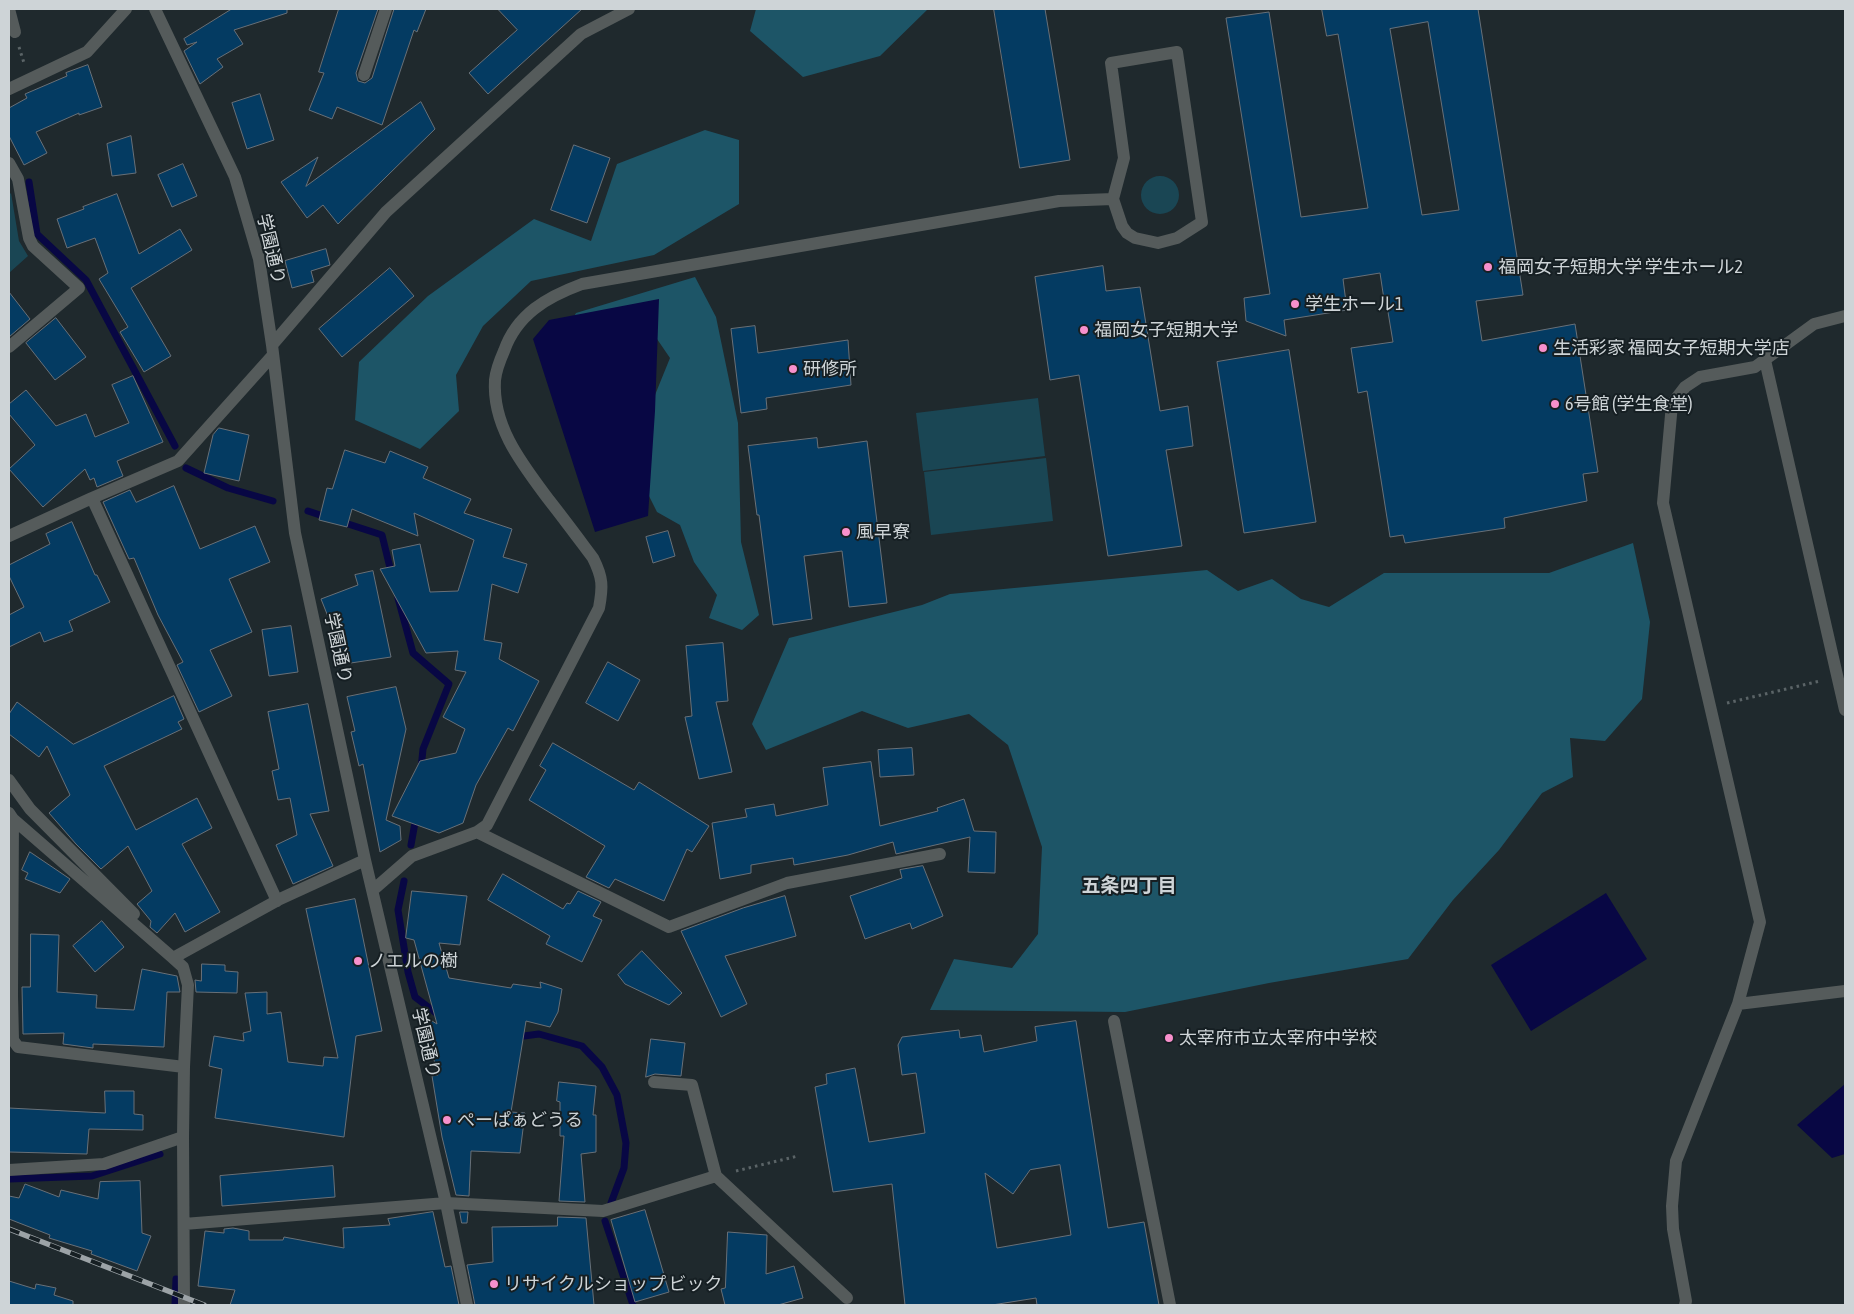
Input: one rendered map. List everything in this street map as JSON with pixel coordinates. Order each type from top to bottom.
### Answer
[{"type":"street","points":[[9,9],[15,32]]},
{"type":"street","points":[[9,89],[87,52],[126,9]]},
{"type":"street","name":"学園通り","points":[[155,9],[235,177],[258,259],[273,350],[295,533],[365,860],[446,1203],[467,1305]]},
{"type":"street","points":[[364,75],[386,9]]},
{"type":"street","points":[[9,536],[92,498],[178,462],[386,212],[581,34],[629,9]]},
{"type":"street","points":[[1177,52],[1202,222],[1167,242],[1143,241],[1127,233],[1122,226],[1113,200],[1124,158],[1111,63],[1177,52]]},
{"type":"street","points":[[9,163],[18,179],[29,238],[33,246],[79,288],[9,347]]},
{"type":"street","points":[[373,890],[412,856],[477,832],[487,825],[600,608],[603,588],[599,570],[593,558],[522,464],[508,440],[501,422],[496,401],[495,379],[508,340],[520,321],[538,306],[560,292],[582,284],[1059,201],[1113,200]]},
{"type":"street","points":[[1685,1305],[1686,1301],[1673,1229],[1672,1206],[1676,1161],[1738,1004],[1760,922],[1664,503],[1672,404],[1685,387],[1700,377],[1755,367],[1814,324],[1845,316]]},
{"type":"street","points":[[1765,360],[1845,710]]},
{"type":"street","points":[[92,498],[276,901]]},
{"type":"street","points":[[9,780],[30,809],[126,904],[183,967],[188,985],[183,1137],[184,1305]]},
{"type":"street","points":[[11,816],[164,948]]},
{"type":"street","points":[[11,816],[10,996],[13,1040],[18,1046],[184,1067]]},
{"type":"street","points":[[477,832],[668,927],[787,883],[940,854]]},
{"type":"street","points":[[174,958],[276,901],[365,860]]},
{"type":"street","points":[[1738,1004],[1845,991]]},
{"type":"street","points":[[1114,1021],[1170,1305]]},
{"type":"street","points":[[654,1082],[692,1085],[716,1176],[847,1298]]},
{"type":"street","points":[[9,1170],[104,1164],[183,1137]]},
{"type":"street","points":[[184,1224],[446,1203],[603,1211],[716,1176]]},
{"type":"path","points":[[15,32],[28,80]]},
{"type":"path","points":[[1710,707],[1826,679]]},
{"type":"path","points":[[716,1176],[798,1156]]},
{"type":"shaded area","points":[[756,9],[928,9],[880,56],[803,77],[750,31]]},
{"type":"shaded area","points":[[705,130],[739,140],[739,204],[654,255],[531,281],[483,326],[456,375],[459,411],[420,449],[355,420],[359,362],[428,296],[534,219],[591,241],[617,164]]},
{"type":"shaded area","points":[[1160,176],[1174,181],[1179,195],[1174,209],[1160,214],[1146,209],[1141,195],[1146,181]]},
{"type":"shaded area","points":[[11,193],[19,241],[28,256],[9,273],[9,195]]},
{"type":"shaded area","points":[[695,277],[716,317],[738,423],[741,542],[759,615],[742,630],[709,618],[717,595],[694,562],[680,525],[657,512],[642,482],[642,427],[670,358],[644,320],[553,356],[576,313]]},
{"type":"shaded area","points":[[659,299],[655,411],[648,516],[595,532],[533,339],[549,320]]},
{"type":"shaded area","points":[[1038,398],[1045,456],[923,471],[916,413]]},
{"type":"shaded area","points":[[1046,458],[1053,521],[931,535],[924,472]]},
{"type":"shaded area","points":[[1633,543],[1650,622],[1642,699],[1605,741],[1570,738],[1573,777],[1542,793],[1499,850],[1453,900],[1408,959],[1269,983],[1125,1012],[930,1010],[954,959],[1012,968],[1038,934],[1042,847],[1008,745],[969,714],[908,728],[862,711],[766,750],[752,724],[789,638],[922,605],[950,594],[1207,570],[1238,591],[1272,579],[1301,599],[1329,607],[1384,573],[1549,573]]},
{"type":"shaded area","points":[[1606,893],[1647,959],[1531,1031],[1491,965]]},
{"type":"shaded area","points":[[1845,1084],[1845,1154],[1832,1158],[1797,1125]]},
{"type":"building","points":[[232,9],[287,9],[287,13],[234,30],[243,44],[217,59],[223,67],[200,84],[184,51],[197,42],[187,45],[184,39]]},
{"type":"building","points":[[339,9],[378,9],[356,73],[358,81],[365,83],[372,78],[394,9],[426,9],[417,32],[414,30],[382,125],[337,107],[332,119],[309,110],[324,73],[319,72]]},
{"type":"building","points":[[498,9],[582,9],[488,94],[469,73],[517,30]]},
{"type":"building","points":[[994,9],[1045,9],[1070,160],[1020,168]]},
{"type":"building","points":[[1322,9],[1478,9],[1523,295],[1476,301],[1482,341],[1575,324],[1598,472],[1583,474],[1587,501],[1504,518],[1505,528],[1405,543],[1403,535],[1390,537],[1367,391],[1358,393],[1351,348],[1393,342],[1380,273],[1343,279],[1347,310],[1284,320],[1286,336],[1246,321],[1244,298],[1270,294],[1226,18],[1269,12],[1301,217],[1368,208],[1338,34],[1327,36]],"holes":[[[1428,22],[1459,210],[1422,215],[1390,29]]]},
{"type":"building","points":[[88,65],[102,107],[79,115],[79,113],[36,132],[47,153],[24,165],[9,136],[9,108],[27,98],[25,94],[67,76],[66,73]]},
{"type":"building","points":[[260,94],[274,140],[247,149],[232,103]]},
{"type":"building","points":[[421,102],[435,129],[338,224],[323,205],[307,218],[281,182],[318,157],[306,186]]},
{"type":"building","points":[[131,136],[136,173],[112,176],[107,144]]},
{"type":"building","points":[[574,145],[610,158],[587,223],[551,210]]},
{"type":"building","points":[[183,164],[197,196],[172,207],[158,175]]},
{"type":"building","points":[[117,194],[139,254],[180,229],[192,250],[131,288],[171,356],[144,372],[120,332],[128,327],[99,279],[108,273],[95,238],[67,248],[57,219]]},
{"type":"building","points":[[326,249],[330,265],[311,271],[314,282],[292,288],[285,261]]},
{"type":"building","points":[[1103,266],[1106,291],[1140,287],[1160,411],[1188,406],[1193,446],[1166,450],[1182,546],[1108,556],[1079,375],[1050,380],[1035,277]]},
{"type":"building","points":[[390,268],[414,296],[342,357],[319,329]]},
{"type":"building","points":[[9,292],[30,319],[9,337]]},
{"type":"building","points":[[56,318],[86,357],[55,380],[26,343]]},
{"type":"building","name":"研修所","points":[[755,326],[758,353],[848,340],[851,385],[766,398],[767,409],[741,413],[731,329]]},
{"type":"building","points":[[1289,350],[1316,522],[1244,533],[1217,362]]},
{"type":"building","points":[[133,376],[163,442],[117,461],[123,476],[97,487],[94,478],[90,480],[85,469],[43,507],[9,469],[35,445],[9,414],[9,404],[26,390],[56,426],[86,414],[95,437],[129,423],[112,385]]},
{"type":"building","points":[[219,428],[249,435],[239,481],[204,473],[213,435]]},
{"type":"building","points":[[817,438],[818,448],[867,441],[887,603],[849,607],[842,551],[804,556],[812,619],[773,625],[748,446]]},
{"type":"building","points":[[345,450],[385,463],[390,451],[428,467],[423,478],[471,499],[464,513],[512,529],[503,557],[527,564],[518,593],[492,584],[484,640],[502,643],[499,659],[539,681],[513,731],[508,728],[476,785],[463,823],[439,833],[392,816],[420,761],[456,753],[465,729],[443,717],[466,672],[455,670],[458,651],[426,653],[380,569],[395,566],[392,550],[420,544],[430,592],[458,591],[474,540],[414,513],[418,536],[352,509],[347,527],[319,520],[327,488],[332,489]]},
{"type":"building","points":[[174,486],[200,549],[255,526],[270,562],[229,579],[252,632],[210,650],[232,696],[199,712],[177,665],[183,662],[158,615],[134,558],[129,559],[103,502],[130,490],[136,502]]},
{"type":"building","points":[[72,522],[95,575],[97,575],[110,602],[69,621],[73,631],[44,642],[40,632],[9,647],[9,615],[24,607],[9,576],[9,565],[50,544],[46,534]]},
{"type":"building","points":[[668,531],[675,556],[653,563],[646,537]]},
{"type":"building","points":[[373,571],[391,657],[344,664],[337,627],[333,629],[321,599],[358,585],[355,575]]},
{"type":"building","points":[[291,626],[298,672],[269,676],[262,630]]},
{"type":"building","points":[[723,643],[728,701],[716,702],[732,772],[699,779],[685,717],[692,716],[686,646]]},
{"type":"building","points":[[608,662],[640,680],[618,721],[586,703]]},
{"type":"building","points":[[396,687],[406,729],[386,820],[400,826],[401,840],[380,852],[363,764],[359,766],[351,732],[355,731],[347,697]]},
{"type":"building","points":[[174,696],[184,719],[178,722],[182,729],[104,766],[136,830],[197,798],[212,828],[182,844],[220,912],[185,932],[175,913],[157,933],[150,927],[151,921],[137,904],[152,891],[128,846],[101,869],[76,844],[49,813],[70,795],[47,746],[39,757],[9,734],[9,714],[17,702],[73,744]]},
{"type":"building","points":[[308,704],[329,811],[310,814],[333,866],[293,884],[276,845],[297,835],[290,798],[278,800],[272,771],[279,769],[268,712]]},
{"type":"building","points":[[553,743],[634,790],[639,782],[709,826],[692,852],[687,849],[664,901],[615,879],[609,888],[586,877],[605,846],[529,800],[546,770],[540,766]]},
{"type":"building","points":[[912,748],[914,775],[880,777],[878,750]]},
{"type":"building","points":[[871,762],[880,826],[938,811],[937,808],[964,799],[974,831],[996,832],[995,873],[968,872],[970,837],[896,854],[893,842],[848,855],[794,865],[793,858],[751,865],[751,873],[720,879],[712,823],[747,817],[745,809],[774,804],[776,816],[828,805],[823,768]]},
{"type":"building","points":[[30,852],[70,879],[60,893],[25,879],[28,873],[22,870]]},
{"type":"building","points":[[923,866],[943,916],[912,929],[910,923],[865,939],[850,896],[902,878],[900,870]]},
{"type":"building","points":[[503,874],[563,909],[567,903],[570,904],[578,891],[601,902],[593,916],[602,920],[582,962],[546,944],[550,936],[488,900]]},
{"type":"building","points":[[412,891],[467,896],[460,945],[439,943],[449,978],[511,988],[513,984],[541,988],[540,982],[562,989],[558,1012],[550,1027],[526,1021],[511,1112],[525,1113],[520,1153],[471,1151],[469,1196],[456,1195],[442,1137],[432,1076],[438,1075],[422,1015],[437,1024],[414,940],[406,938]]},
{"type":"building","points":[[785,896],[796,936],[725,956],[747,1004],[721,1017],[681,931],[743,908]]},
{"type":"building","points":[[355,899],[382,1031],[356,1036],[344,1137],[215,1118],[222,1069],[209,1066],[214,1036],[244,1041],[243,1033],[251,1031],[245,993],[267,992],[267,1014],[281,1012],[288,1062],[323,1066],[324,1057],[338,1058],[306,909]]},
{"type":"building","points":[[102,921],[124,947],[95,972],[73,946]]},
{"type":"building","points":[[31,934],[59,935],[57,992],[97,995],[96,1008],[134,1010],[142,969],[177,976],[180,992],[167,992],[164,1047],[93,1044],[93,1048],[63,1044],[64,1033],[23,1034],[22,987],[30,987]]},
{"type":"building","points":[[642,951],[682,993],[669,1005],[625,984],[618,975]]},
{"type":"building","points":[[202,964],[225,965],[225,971],[238,972],[237,993],[196,992],[195,980],[201,981]]},
{"type":"building","points":[[1076,1021],[1108,1228],[1144,1222],[1159,1305],[1037,1305],[1036,1298],[992,1305],[905,1305],[892,1184],[833,1192],[815,1087],[827,1084],[826,1074],[855,1068],[869,1142],[925,1133],[916,1073],[902,1075],[898,1045],[902,1037],[959,1030],[960,1038],[981,1035],[984,1052],[1037,1041],[1035,1027]],"holes":[[[1060,1165],[1071,1235],[997,1248],[985,1173],[1013,1194],[1030,1170]]]},
{"type":"building","points":[[651,1039],[685,1043],[681,1076],[655,1074],[646,1077]]},
{"type":"building","points":[[559,1082],[596,1086],[593,1115],[596,1115],[596,1152],[581,1154],[585,1202],[559,1201],[564,1136],[560,1136],[560,1102],[557,1101]]},
{"type":"building","points":[[105,1091],[134,1091],[134,1114],[143,1115],[143,1130],[89,1129],[87,1154],[9,1152],[9,1108],[105,1113]]},
{"type":"building","points":[[333,1166],[335,1197],[222,1206],[220,1176]]},
{"type":"building","points":[[140,1181],[142,1233],[151,1236],[137,1271],[91,1254],[92,1251],[49,1238],[50,1235],[9,1219],[9,1196],[19,1198],[25,1184],[59,1197],[61,1190],[98,1199],[100,1182]]},
{"type":"building","points":[[645,1210],[669,1292],[635,1302],[611,1220]]},
{"type":"building","points":[[433,1212],[445,1267],[451,1266],[459,1305],[230,1305],[235,1290],[198,1286],[205,1231],[224,1233],[224,1229],[233,1228],[249,1231],[249,1240],[283,1240],[284,1237],[344,1248],[343,1228],[390,1225],[388,1219]]},
{"type":"building","points":[[460,1212],[468,1212],[467,1223],[462,1223]]},
{"type":"building","points":[[558,1217],[586,1218],[594,1305],[475,1305],[467,1265],[493,1262],[492,1227],[557,1226]]},
{"type":"building","points":[[728,1232],[767,1235],[766,1274],[794,1266],[803,1298],[778,1305],[725,1305],[721,1289],[725,1288]]},
{"type":"building","points":[[9,1281],[35,1289],[36,1284],[56,1288],[54,1295],[73,1301],[73,1305],[9,1305]]},
{"type":"waterway","points":[[29,182],[37,234],[86,280],[175,446]]},
{"type":"waterway","points":[[186,468],[228,488],[273,501]]},
{"type":"waterway","points":[[308,511],[329,518]]},
{"type":"waterway","points":[[339,521],[382,535],[392,576]]},
{"type":"waterway","points":[[398,598],[413,653],[449,684],[423,749],[421,769]]},
{"type":"waterway","points":[[411,845],[416,817]]},
{"type":"waterway","points":[[404,881],[398,910],[408,972],[415,997],[440,1016]]},
{"type":"waterway","points":[[516,1037],[539,1034],[582,1046],[602,1067],[617,1095],[626,1143],[624,1168],[611,1203]]},
{"type":"waterway","points":[[9,1179],[92,1176],[160,1154]]},
{"type":"waterway","points":[[605,1221],[633,1305]]},
{"type":"waterway","points":[[175,1305],[176,1279]]},
{"type":"railway","points":[[9,1229],[204,1305]]},
{"type":"place","name":"福岡女子短期大学 学生ホール2","points":[[1488,267]]},
{"type":"place","name":"学生ホール1","points":[[1295,304]]},
{"type":"place","name":"福岡女子短期大学","points":[[1084,330]]},
{"type":"place","name":"生活彩家 福岡女子短期大学店","points":[[1543,348]]},
{"type":"place","name":"研修所","points":[[793,369]]},
{"type":"place","name":"6号館 (学生食堂)","points":[[1555,404]]},
{"type":"place","name":"風早寮","points":[[846,532]]},
{"type":"place","name":"ノエルの樹","points":[[358,961]]},
{"type":"place","name":"太宰府市立太宰府中学校","points":[[1169,1038]]},
{"type":"place","name":"ぺーぱぁどうる","points":[[447,1120]]},
{"type":"place","name":"リサイクルショップ ビック","points":[[494,1284]]},
{"type":"district","name":"五条四丁目","points":[[1129,886]]}]
